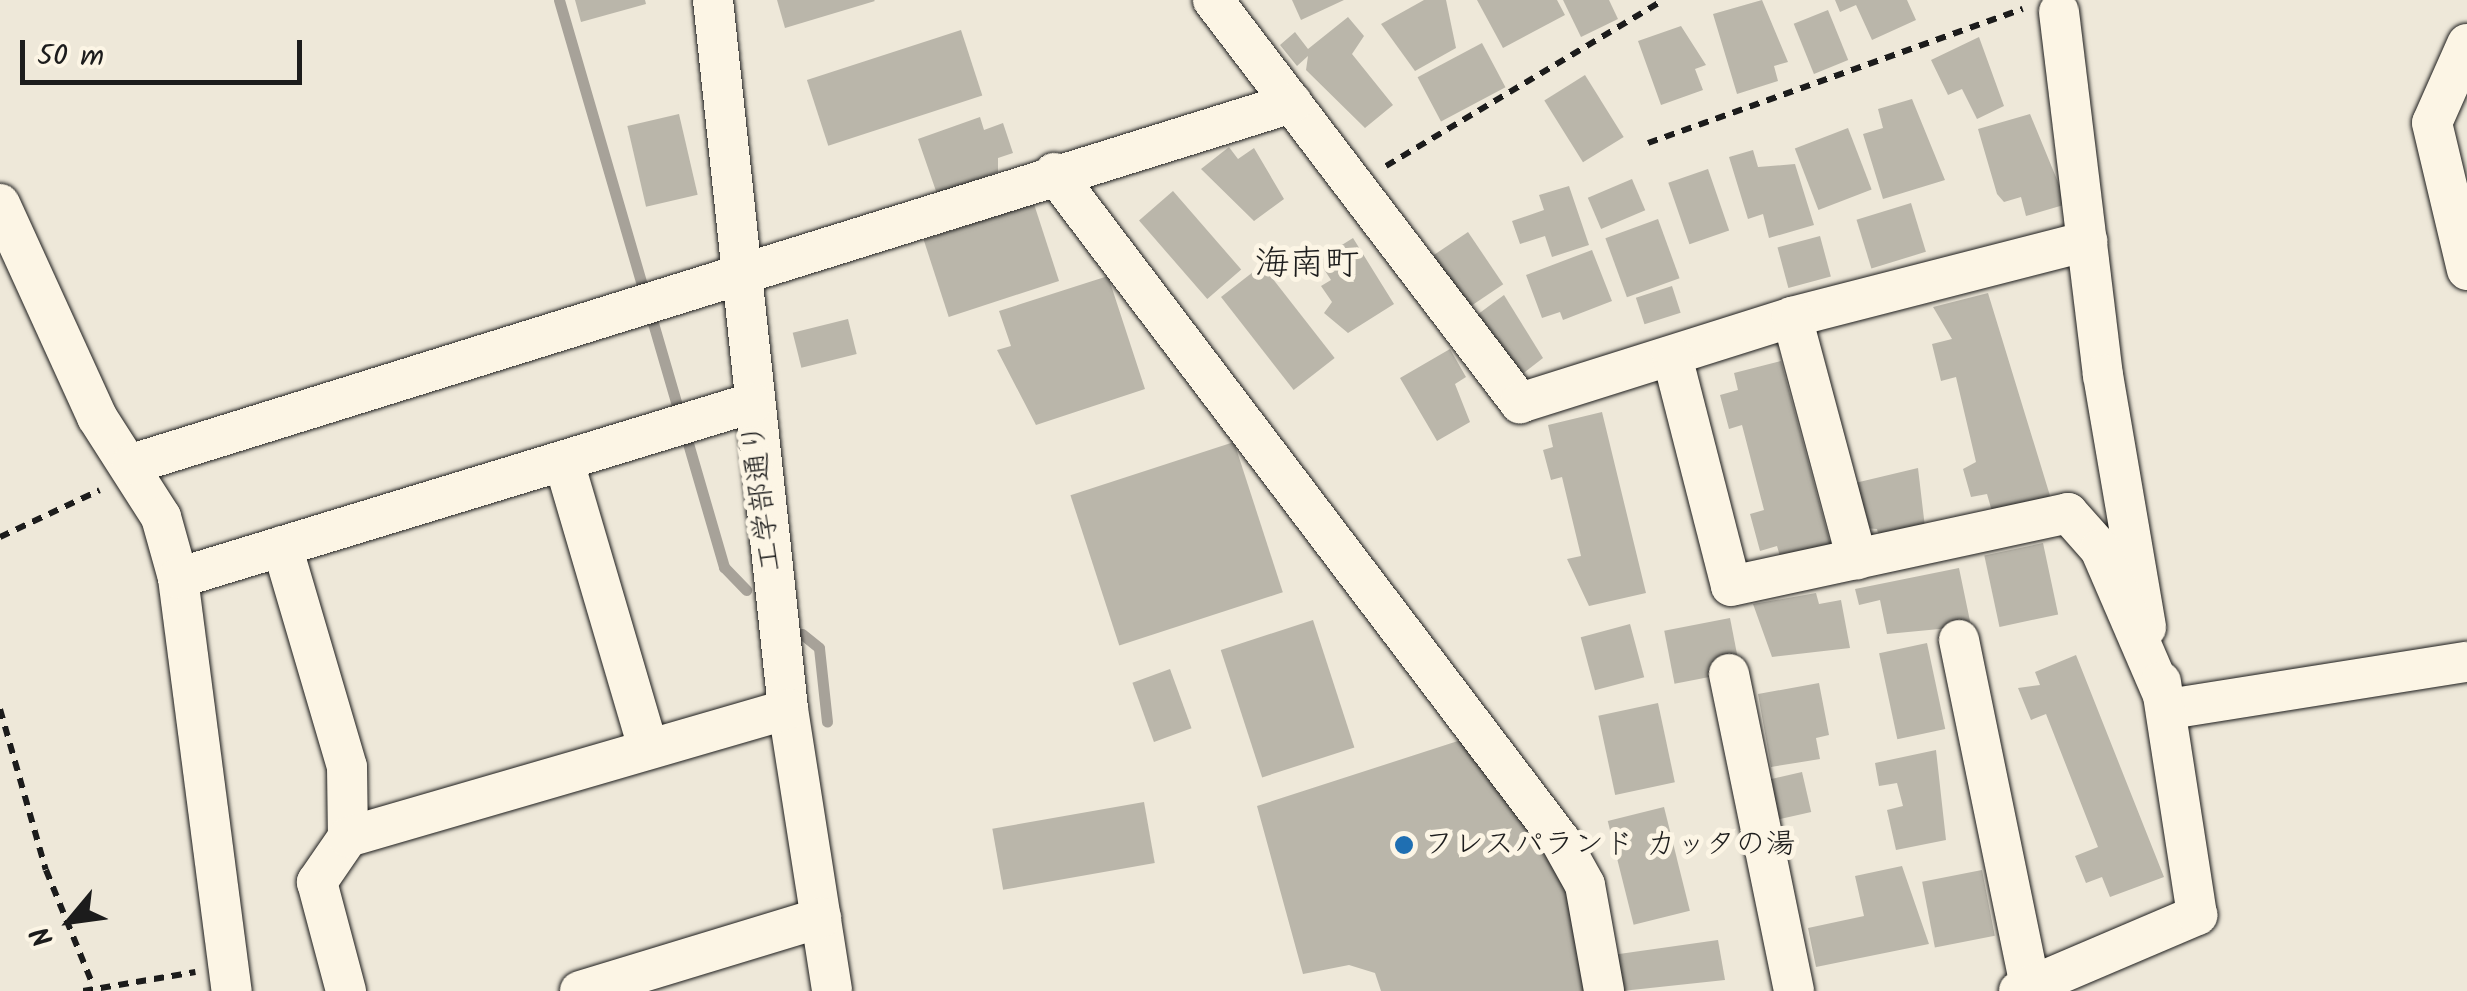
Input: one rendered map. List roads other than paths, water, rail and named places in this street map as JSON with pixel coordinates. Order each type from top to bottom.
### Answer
[{"type":"street","name":"工学部通り","points":[[713,0],[743,279],[752,404],[788,710],[832,991]]},
{"type":"street","points":[[1213,0],[1520,404],[1792,317],[2087,240]]},
{"type":"street","points":[[1959,640],[2027,990],[2196,915],[2168,709],[2141,609],[2087,240],[2045,9]]},
{"type":"street","points":[[2467,44],[2432,123],[2467,270]]},
{"type":"street","points":[[132,464],[743,279],[1054,173],[1292,103]]},
{"type":"street","points":[[1054,173],[1560,840],[1585,885],[1604,991]]},
{"type":"street","points":[[0,204],[97,417],[132,464],[178,578],[229,979]]},
{"type":"street","points":[[1792,317],[1857,559]]},
{"type":"street","points":[[1672,356],[1730,586],[2068,512],[2100,548],[2168,709]]},
{"type":"street","points":[[178,578],[752,404]]},
{"type":"street","points":[[564,462],[648,748]]},
{"type":"street","points":[[282,546],[347,766],[348,837],[317,882],[346,991]]},
{"type":"street","points":[[2168,709],[2467,662]]},
{"type":"street","points":[[1730,674],[1794,991]]},
{"type":"street","points":[[348,837],[788,710]]},
{"type":"street","points":[[580,991],[821,918]]},
{"type":"waterway","points":[[559,0],[724,567],[746,590]]},
{"type":"waterway","points":[[802,634],[819,648],[827,722]]},
{"type":"place","name":"フレスパランド カッタの湯","points":[[1404,845]]},
{"type":"district","name":"海南町","points":[[1307,265]]}]
